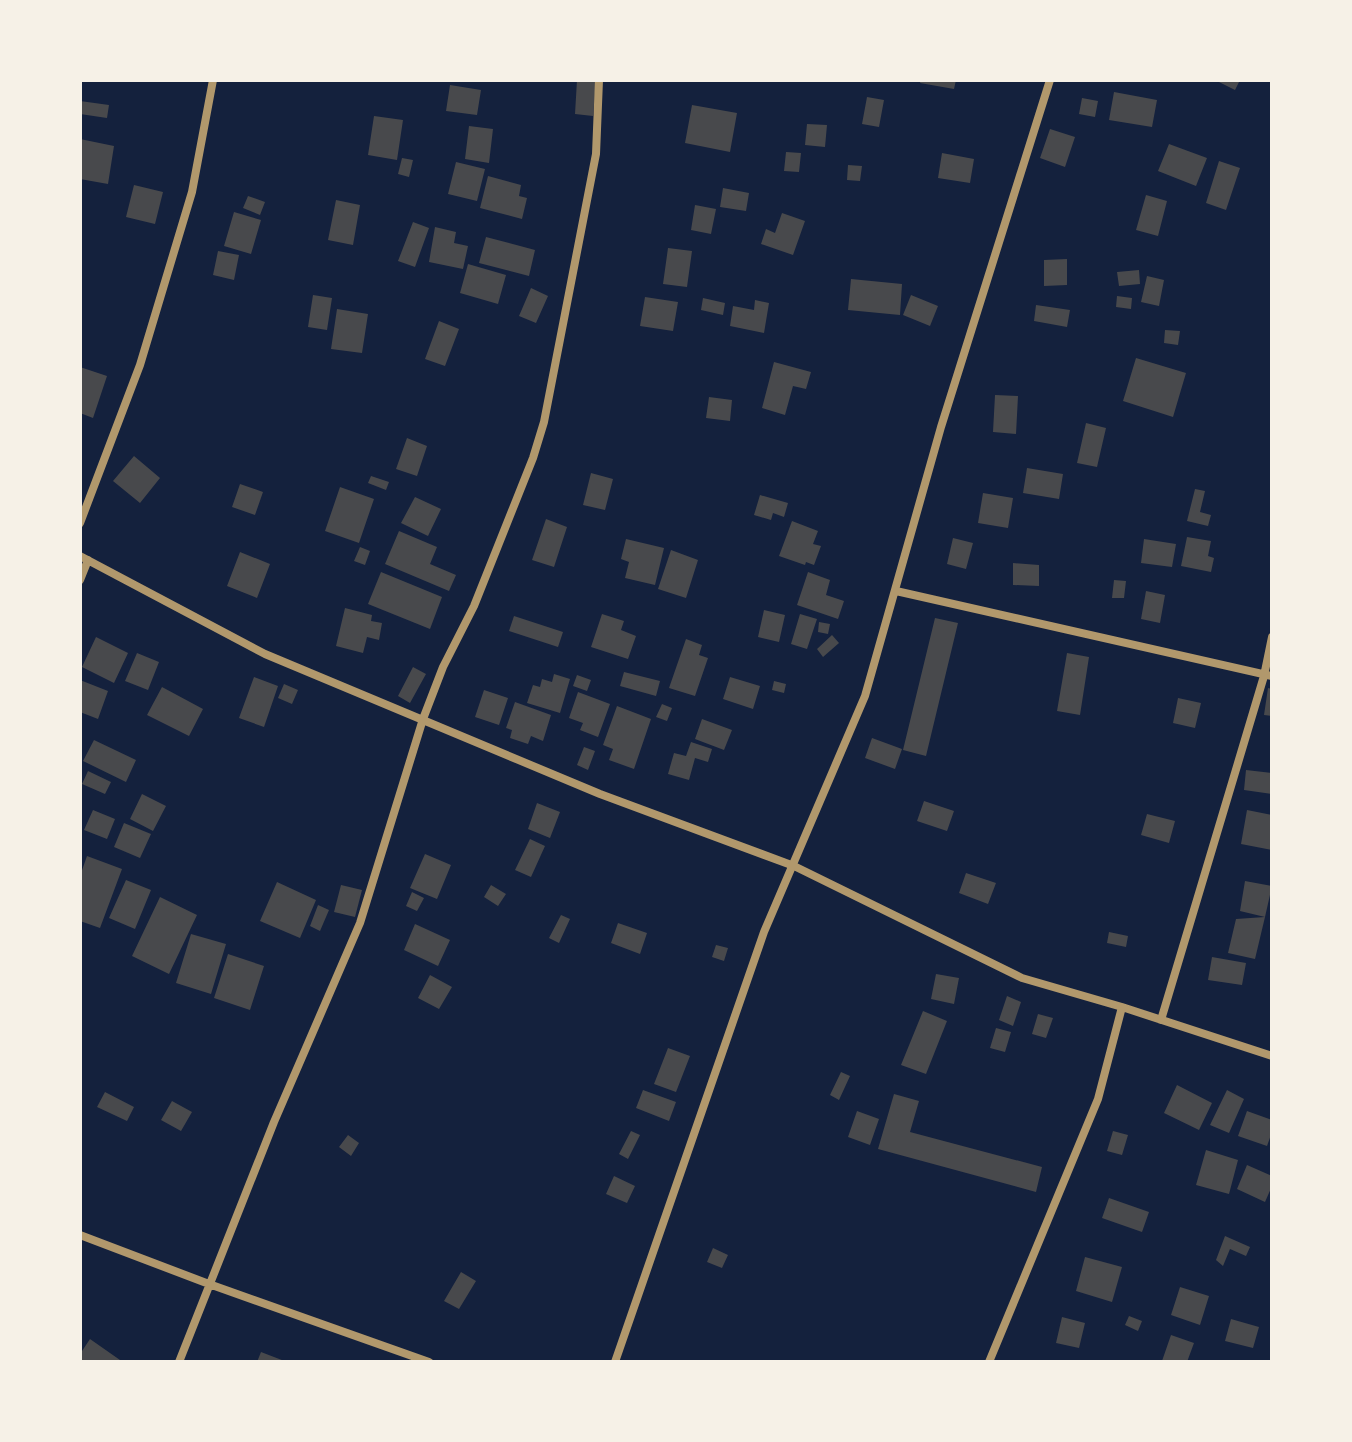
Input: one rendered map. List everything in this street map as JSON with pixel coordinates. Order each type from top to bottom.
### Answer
[{"type":"street","points":[[80,523],[140,365],[192,192],[213,80]]},
{"type":"street","points":[[179,1362],[274,1122],[360,923],[423,719],[443,667],[480,591],[533,458],[544,422],[596,154],[599,80]]},
{"type":"street","points":[[615,1362],[764,932],[865,696],[941,427],[1050,80]]},
{"type":"street","points":[[80,580],[84,558],[265,654],[600,794],[794,866],[1022,978],[1272,1056]]},
{"type":"street","points":[[896,591],[1268,676]]},
{"type":"street","points":[[1161,1020],[1268,676],[1272,637]]},
{"type":"street","points":[[989,1362],[1098,1099],[1122,1007]]},
{"type":"street","points":[[80,1235],[429,1362]]},
{"type":"building","points":[[577,80],[596,80],[593,116],[575,114]]},
{"type":"building","points":[[921,80],[956,80],[954,89],[920,83]]},
{"type":"building","points":[[1215,80],[1240,80],[1235,90]]},
{"type":"building","points":[[450,85],[481,90],[477,115],[446,111]]},
{"type":"building","points":[[1114,92],[1157,100],[1152,127],[1109,120]]},
{"type":"building","points":[[867,97],[884,100],[879,127],[862,124]]},
{"type":"building","points":[[1082,98],[1098,101],[1095,117],[1079,114]]},
{"type":"building","points":[[80,101],[109,105],[107,118],[80,114]]},
{"type":"building","points":[[692,105],[737,113],[730,152],[685,143]]},
{"type":"building","points":[[374,116],[403,120],[397,160],[368,155]]},
{"type":"building","points":[[807,124],[827,125],[825,147],[805,145]]},
{"type":"building","points":[[469,126],[493,129],[489,163],[465,159]]},
{"type":"building","points":[[1050,129],[1075,137],[1065,167],[1040,158]]},
{"type":"building","points":[[80,139],[114,146],[108,184],[80,179]]},
{"type":"building","points":[[1169,144],[1207,158],[1196,186],[1158,171]]},
{"type":"building","points":[[786,152],[801,153],[799,172],[784,171]]},
{"type":"building","points":[[942,153],[974,159],[970,183],[938,178]]},
{"type":"building","points":[[402,158],[413,160],[409,177],[398,174]]},
{"type":"building","points":[[1219,161],[1240,168],[1226,210],[1206,203]]},
{"type":"building","points":[[456,162],[485,169],[477,201],[448,194]]},
{"type":"building","points":[[848,165],[862,166],[860,181],[847,180]]},
{"type":"building","points":[[488,176],[521,185],[519,196],[527,198],[522,219],[480,208]]},
{"type":"building","points":[[134,185],[163,192],[155,224],[126,217]]},
{"type":"building","points":[[723,188],[749,193],[746,211],[720,207]]},
{"type":"building","points":[[1146,195],[1167,201],[1158,236],[1136,230]]},
{"type":"building","points":[[248,196],[265,202],[260,215],[243,208]]},
{"type":"building","points":[[336,200],[360,205],[353,245],[328,240]]},
{"type":"building","points":[[695,205],[716,209],[711,234],[691,230]]},
{"type":"building","points":[[234,212],[261,220],[251,254],[224,246]]},
{"type":"building","points":[[782,213],[805,221],[793,255],[761,244],[766,229],[775,233]]},
{"type":"building","points":[[413,222],[429,228],[415,267],[398,261]]},
{"type":"building","points":[[435,227],[456,232],[454,243],[468,246],[463,269],[429,262]]},
{"type":"building","points":[[486,237],[535,250],[529,276],[479,263]]},
{"type":"building","points":[[668,248],[692,251],[687,287],[663,284]]},
{"type":"building","points":[[218,251],[239,255],[234,280],[213,275]]},
{"type":"building","points":[[1067,259],[1067,285],[1044,286],[1044,260]]},
{"type":"building","points":[[468,264],[506,275],[498,304],[460,293]]},
{"type":"building","points":[[1139,270],[1140,284],[1119,286],[1117,272]]},
{"type":"building","points":[[1147,276],[1164,280],[1159,306],[1141,302]]},
{"type":"building","points":[[851,279],[902,284],[900,315],[848,310]]},
{"type":"building","points":[[531,288],[548,296],[536,323],[519,316]]},
{"type":"building","points":[[313,295],[332,298],[327,330],[308,327]]},
{"type":"building","points":[[911,295],[938,306],[930,326],[903,315]]},
{"type":"building","points":[[1117,296],[1132,298],[1131,309],[1116,307]]},
{"type":"building","points":[[645,297],[678,302],[673,331],[640,326]]},
{"type":"building","points":[[703,298],[725,303],[723,315],[701,310]]},
{"type":"building","points":[[755,300],[769,303],[764,333],[730,326],[733,306],[754,310]]},
{"type":"building","points":[[1036,305],[1070,310],[1067,327],[1034,321]]},
{"type":"building","points":[[337,309],[368,314],[362,353],[331,349]]},
{"type":"building","points":[[439,321],[459,329],[445,366],[425,359]]},
{"type":"building","points":[[1165,330],[1180,331],[1178,345],[1164,343]]},
{"type":"building","points":[[1136,358],[1186,373],[1173,417],[1123,401]]},
{"type":"building","points":[[774,362],[811,372],[806,389],[793,386],[785,415],[762,408]]},
{"type":"building","points":[[80,367],[107,376],[93,418],[80,413]]},
{"type":"building","points":[[995,395],[1018,396],[1016,434],[993,432]]},
{"type":"building","points":[[709,397],[732,400],[730,421],[706,418]]},
{"type":"building","points":[[1086,423],[1106,428],[1097,467],[1077,463]]},
{"type":"building","points":[[407,438],[427,446],[417,476],[396,469]]},
{"type":"building","points":[[134,456],[160,478],[140,503],[113,481]]},
{"type":"building","points":[[1027,468],[1063,474],[1059,499],[1023,493]]},
{"type":"building","points":[[591,473],[613,479],[605,510],[583,505]]},
{"type":"building","points":[[371,476],[389,482],[386,490],[368,483]]},
{"type":"building","points":[[240,484],[263,492],[255,515],[232,507]]},
{"type":"building","points":[[340,487],[374,499],[359,543],[325,531]]},
{"type":"building","points":[[1195,489],[1205,491],[1200,512],[1211,515],[1208,526],[1187,521]]},
{"type":"building","points":[[983,493],[1013,498],[1008,528],[978,523]]},
{"type":"building","points":[[760,495],[788,503],[784,517],[773,513],[771,520],[754,515]]},
{"type":"building","points":[[415,497],[441,509],[428,536],[401,523]]},
{"type":"building","points":[[546,519],[567,527],[554,567],[532,560]]},
{"type":"building","points":[[792,521],[818,531],[813,544],[821,546],[814,565],[779,556]]},
{"type":"building","points":[[399,531],[437,547],[430,564],[456,575],[449,591],[385,564]]},
{"type":"building","points":[[1187,537],[1211,541],[1208,556],[1214,558],[1211,572],[1181,566]]},
{"type":"building","points":[[953,538],[973,543],[966,569],[947,564]]},
{"type":"building","points":[[626,539],[664,548],[655,585],[625,578],[629,562],[621,559]]},
{"type":"building","points":[[1144,539],[1176,544],[1172,567],[1141,563]]},
{"type":"building","points":[[360,547],[370,551],[365,565],[354,561]]},
{"type":"building","points":[[671,550],[698,560],[686,598],[658,589]]},
{"type":"building","points":[[240,552],[270,564],[257,598],[227,586]]},
{"type":"building","points":[[1013,563],[1039,565],[1039,586],[1013,585]]},
{"type":"building","points":[[381,572],[442,597],[430,629],[368,604]]},
{"type":"building","points":[[808,572],[830,580],[826,595],[844,601],[838,619],[797,605]]},
{"type":"building","points":[[1114,580],[1126,581],[1124,598],[1112,598]]},
{"type":"building","points":[[1146,591],[1165,595],[1160,623],[1141,619]]},
{"type":"building","points":[[345,608],[372,615],[371,621],[382,623],[379,640],[367,637],[363,653],[336,646]]},
{"type":"building","points":[[764,610],[785,615],[779,642],[758,637]]},
{"type":"building","points":[[602,614],[624,621],[621,630],[636,636],[628,659],[591,647]]},
{"type":"building","points":[[800,614],[817,619],[807,649],[791,644]]},
{"type":"building","points":[[514,616],[563,632],[558,647],[509,631]]},
{"type":"building","points":[[935,618],[958,623],[926,756],[903,750]]},
{"type":"building","points":[[819,622],[830,624],[828,634],[818,632]]},
{"type":"building","points":[[832,635],[839,643],[823,657],[817,649]]},
{"type":"building","points":[[96,637],[128,653],[114,683],[82,667]]},
{"type":"building","points":[[686,639],[702,645],[699,655],[708,658],[695,696],[669,688]]},
{"type":"building","points":[[137,653],[159,662],[148,690],[125,681]]},
{"type":"building","points":[[1067,653],[1089,657],[1080,715],[1057,711]]},
{"type":"building","points":[[413,667],[426,674],[410,703],[398,696]]},
{"type":"building","points":[[624,672],[660,681],[656,696],[620,686]]},
{"type":"building","points":[[554,674],[570,679],[560,713],[527,703],[533,685],[540,687],[542,679],[552,682]]},
{"type":"building","points":[[577,675],[591,680],[587,691],[573,686]]},
{"type":"building","points":[[254,677],[278,686],[264,727],[239,718]]},
{"type":"building","points":[[730,677],[760,686],[753,709],[723,699]]},
{"type":"building","points":[[80,680],[108,691],[98,719],[80,712]]},
{"type":"building","points":[[774,681],[786,684],[784,693],[772,690]]},
{"type":"building","points":[[284,684],[298,690],[292,704],[278,698]]},
{"type":"building","points":[[162,687],[203,709],[189,736],[147,715]]},
{"type":"building","points":[[1268,688],[1272,689],[1272,716],[1264,715]]},
{"type":"building","points":[[484,690],[508,698],[499,725],[475,717]]},
{"type":"building","points":[[578,692],[610,704],[598,737],[580,730],[583,723],[569,718]]},
{"type":"building","points":[[1178,698],[1201,703],[1195,728],[1173,723]]},
{"type":"building","points":[[515,702],[551,715],[543,741],[531,736],[528,744],[510,738],[512,730],[506,728]]},
{"type":"building","points":[[662,704],[672,708],[667,721],[656,717]]},
{"type":"building","points":[[617,706],[651,719],[634,769],[609,760],[613,749],[603,745]]},
{"type":"building","points":[[702,719],[732,730],[724,750],[695,739]]},
{"type":"building","points":[[872,738],[902,749],[895,769],[865,758]]},
{"type":"building","points":[[94,740],[136,760],[126,782],[83,761]]},
{"type":"building","points":[[691,742],[712,749],[708,762],[695,758],[689,780],[668,774],[674,753],[686,756]]},
{"type":"building","points":[[584,747],[595,751],[588,770],[577,765]]},
{"type":"building","points":[[1246,770],[1272,773],[1272,794],[1244,790]]},
{"type":"building","points":[[88,771],[111,782],[105,794],[82,784]]},
{"type":"building","points":[[142,794],[166,806],[153,831],[130,819]]},
{"type":"building","points":[[924,801],[954,811],[947,831],[917,821]]},
{"type":"building","points":[[537,803],[560,812],[550,838],[528,829]]},
{"type":"building","points":[[93,810],[115,819],[107,839],[84,830]]},
{"type":"building","points":[[1247,810],[1272,815],[1272,850],[1241,844]]},
{"type":"building","points":[[1147,814],[1175,821],[1169,843],[1141,835]]},
{"type":"building","points":[[124,823],[151,834],[140,858],[114,847]]},
{"type":"building","points":[[530,839],[545,846],[531,877],[515,870]]},
{"type":"building","points":[[425,854],[451,865],[437,899],[410,888]]},
{"type":"building","points":[[87,856],[122,869],[100,928],[80,921],[80,876]]},
{"type":"building","points":[[966,873],[996,883],[988,904],[959,893]]},
{"type":"building","points":[[126,880],[151,890],[135,929],[109,918]]},
{"type":"building","points":[[1245,881],[1272,886],[1265,917],[1240,911]]},
{"type":"building","points":[[277,882],[316,900],[300,938],[260,921]]},
{"type":"building","points":[[341,885],[362,890],[355,917],[334,912]]},
{"type":"building","points":[[491,885],[506,894],[498,906],[484,897]]},
{"type":"building","points":[[412,892],[424,898],[417,911],[406,906]]},
{"type":"building","points":[[160,897],[197,915],[169,974],[132,956]]},
{"type":"building","points":[[318,905],[329,910],[320,931],[310,926]]},
{"type":"building","points":[[561,915],[570,919],[559,943],[549,938]]},
{"type":"building","points":[[1265,917],[1255,959],[1228,953],[1236,919]]},
{"type":"building","points":[[618,923],[647,933],[640,954],[611,943]]},
{"type":"building","points":[[415,924],[450,940],[438,966],[404,950]]},
{"type":"building","points":[[1109,932],[1128,936],[1126,947],[1107,943]]},
{"type":"building","points":[[191,934],[226,944],[211,994],[176,983]]},
{"type":"building","points":[[716,945],[728,948],[724,961],[712,957]]},
{"type":"building","points":[[228,954],[264,966],[250,1010],[214,998]]},
{"type":"building","points":[[1212,957],[1246,963],[1242,985],[1208,980]]},
{"type":"building","points":[[936,974],[959,978],[954,1004],[931,999]]},
{"type":"building","points":[[430,975],[452,987],[439,1009],[418,998]]},
{"type":"building","points":[[1007,996],[1021,1002],[1013,1026],[999,1020]]},
{"type":"building","points":[[923,1011],[947,1021],[926,1074],[901,1065]]},
{"type":"building","points":[[1038,1014],[1053,1018],[1046,1038],[1032,1034]]},
{"type":"building","points":[[996,1028],[1011,1032],[1005,1052],[990,1048]]},
{"type":"building","points":[[668,1048],[690,1056],[676,1092],[654,1084]]},
{"type":"building","points":[[841,1072],[850,1076],[839,1100],[830,1095]]},
{"type":"building","points":[[1177,1085],[1212,1103],[1199,1130],[1164,1113]]},
{"type":"building","points":[[643,1090],[676,1102],[669,1121],[636,1108]]},
{"type":"building","points":[[1227,1090],[1244,1099],[1229,1133],[1210,1125]]},
{"type":"building","points":[[105,1092],[134,1107],[127,1121],[97,1107]]},
{"type":"building","points":[[894,1094],[919,1101],[910,1132],[1042,1167],[1036,1192],[878,1149]]},
{"type":"building","points":[[172,1101],[192,1112],[181,1131],[161,1120]]},
{"type":"building","points":[[857,1111],[879,1119],[870,1145],[848,1137]]},
{"type":"building","points":[[1247,1111],[1272,1120],[1267,1146],[1238,1136]]},
{"type":"building","points":[[631,1131],[640,1135],[628,1159],[619,1154]]},
{"type":"building","points":[[1113,1131],[1128,1135],[1122,1155],[1107,1151]]},
{"type":"building","points":[[348,1135],[359,1143],[351,1156],[339,1147]]},
{"type":"building","points":[[1206,1150],[1238,1160],[1229,1194],[1196,1185]]},
{"type":"building","points":[[1247,1165],[1272,1176],[1272,1186],[1265,1202],[1237,1189]]},
{"type":"building","points":[[614,1176],[635,1186],[627,1203],[606,1194]]},
{"type":"building","points":[[1109,1198],[1149,1212],[1142,1232],[1102,1218]]},
{"type":"building","points":[[1225,1236],[1250,1247],[1246,1256],[1230,1249],[1223,1266],[1216,1260]]},
{"type":"building","points":[[713,1248],[728,1255],[722,1268],[707,1262]]},
{"type":"building","points":[[1085,1257],[1122,1267],[1112,1302],[1076,1291]]},
{"type":"building","points":[[461,1272],[476,1281],[459,1309],[444,1301]]},
{"type":"building","points":[[1180,1287],[1209,1296],[1200,1325],[1171,1315]]},
{"type":"building","points":[[1129,1316],[1142,1321],[1138,1331],[1125,1325]]},
{"type":"building","points":[[1062,1317],[1085,1323],[1079,1348],[1056,1343]]},
{"type":"building","points":[[1231,1319],[1259,1327],[1253,1348],[1225,1341]]},
{"type":"building","points":[[1171,1335],[1194,1343],[1187,1362],[1162,1361]]},
{"type":"building","points":[[90,1339],[119,1362],[80,1362],[80,1354]]},
{"type":"building","points":[[261,1352],[287,1362],[257,1362]]}]
